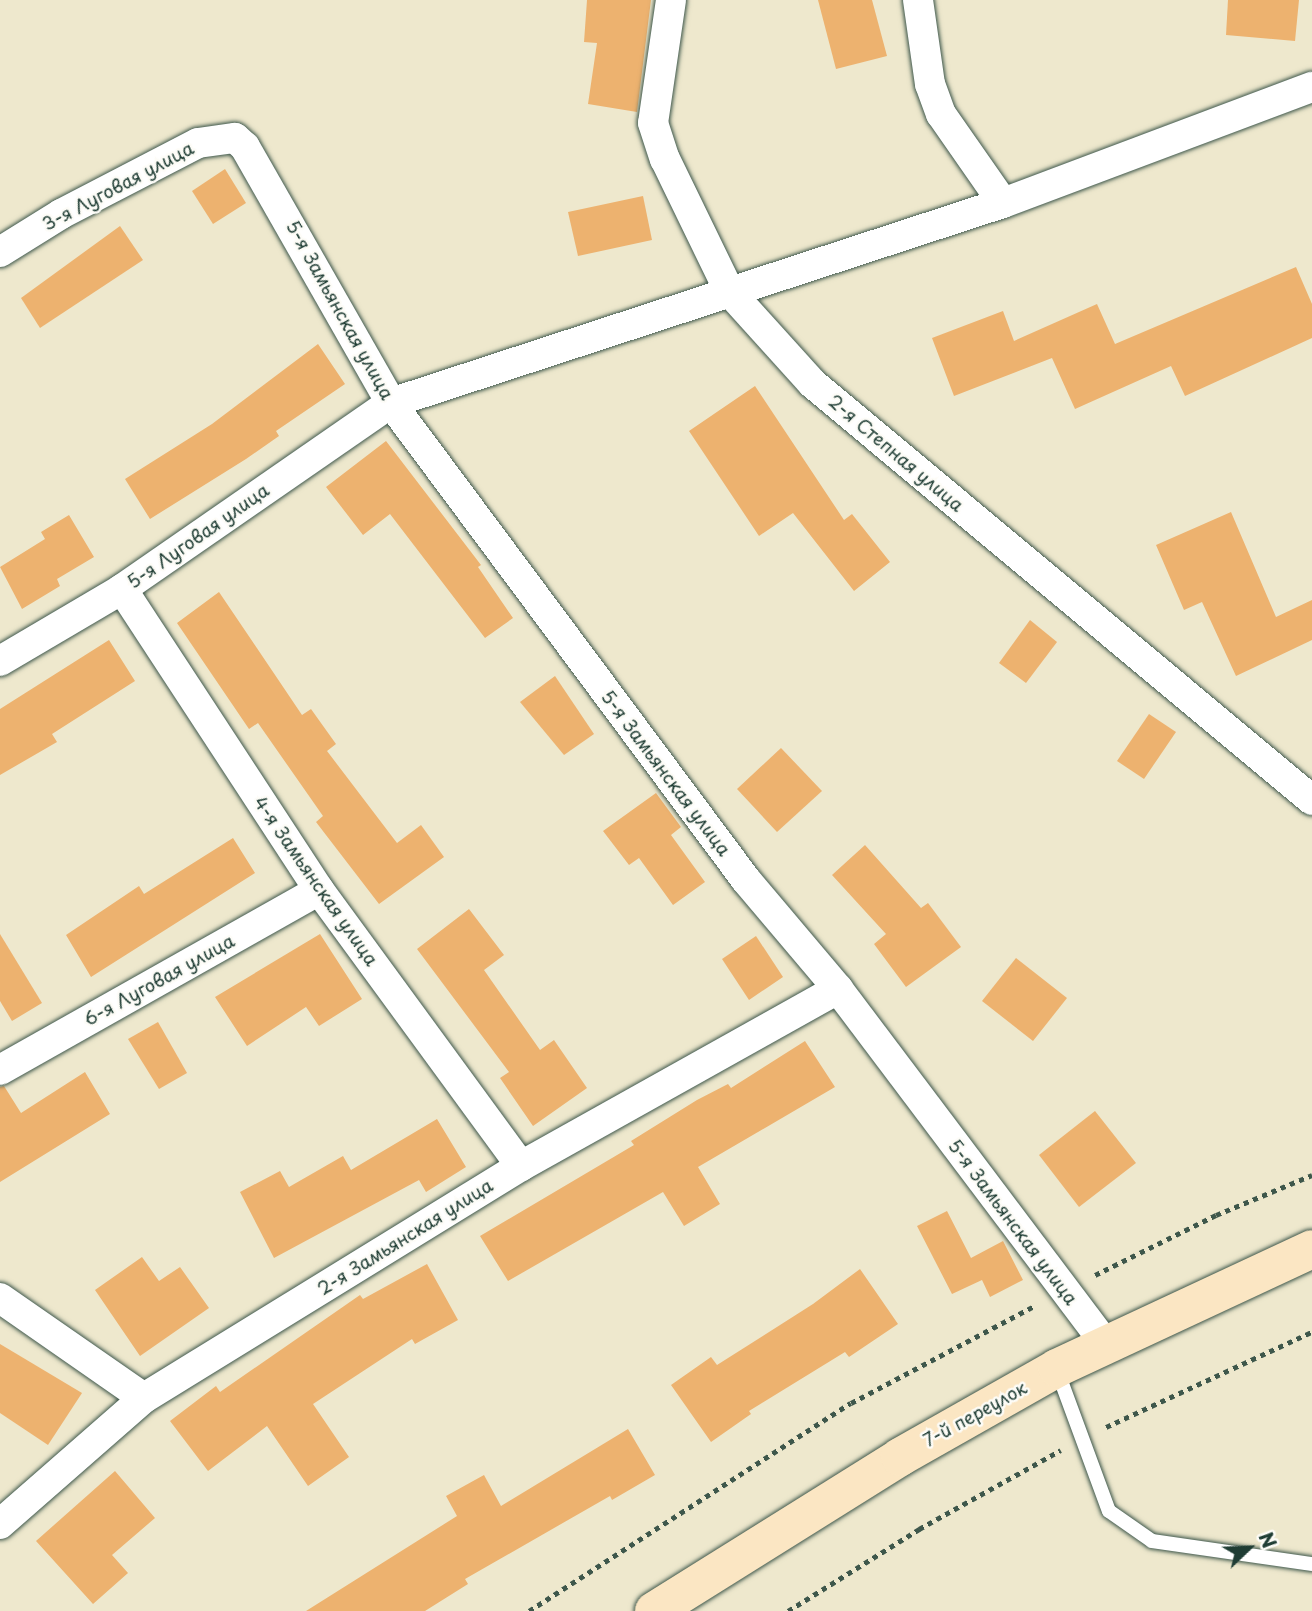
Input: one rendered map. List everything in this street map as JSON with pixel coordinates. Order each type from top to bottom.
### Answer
[{"type":"street","name":"2-я Степная улица","points":[[671,0],[653,123],[665,159],[729,291],[813,383],[1312,800]]},
{"type":"street","points":[[918,0],[930,84],[941,114],[1003,203]]},
{"type":"street","name":"5-я Луговая улица","points":[[0,661],[122,589],[391,403],[1003,203],[1312,87]]},
{"type":"street","name":"3-я Луговая улица","points":[[0,252],[61,214],[208,138],[235,138],[266,177]]},
{"type":"street","name":"5-я Замьянская улица","points":[[266,177],[391,403],[746,880],[838,989],[1105,1343]]},
{"type":"street","name":"4-я Замьянская улица","points":[[122,589],[319,890],[520,1166]]},
{"type":"street","name":"6-я Луговая улица","points":[[0,1070],[319,890]]},
{"type":"street","name":"2-я Замьянская улица","points":[[0,1524],[144,1398],[520,1166],[838,989]]},
{"type":"street","name":"7-й переулок","points":[[654,1611],[900,1457],[1057,1368],[1105,1343],[1312,1249]]},
{"type":"street","points":[[0,1297],[144,1398]]},
{"type":"lane","points":[[1057,1368],[1109,1511],[1152,1541],[1312,1564]]},
{"type":"path","points":[[529,1611],[850,1403],[1064,1290],[1216,1215],[1312,1175]]},
{"type":"path","points":[[788,1611],[919,1529],[1081,1439],[1312,1332]]},
{"type":"building","points":[[587,0],[651,0],[637,112],[588,104],[597,43],[584,42]]},
{"type":"building","points":[[818,0],[872,0],[887,56],[836,69]]},
{"type":"building","points":[[1228,0],[1299,0],[1295,41],[1226,35]]},
{"type":"building","points":[[225,169],[246,203],[213,224],[192,191]]},
{"type":"building","points":[[643,196],[652,240],[578,256],[568,212]]},
{"type":"building","points":[[120,226],[143,260],[40,328],[21,298]]},
{"type":"building","points":[[1296,267],[1312,304],[1312,338],[1185,396],[1171,366],[1075,409],[1052,358],[954,396],[932,338],[1003,311],[1014,341],[1097,304],[1115,344]]},
{"type":"building","points":[[318,344],[345,384],[276,431],[279,436],[246,459],[150,519],[125,479],[212,424]]},
{"type":"building","points":[[755,386],[844,520],[852,514],[890,562],[854,591],[793,513],[759,536],[689,431]]},
{"type":"building","points":[[386,441],[481,565],[478,567],[513,618],[485,638],[390,514],[363,535],[326,487]]},
{"type":"building","points":[[1231,512],[1276,617],[1312,600],[1312,640],[1236,676],[1202,602],[1184,610],[1156,545]]},
{"type":"building","points":[[69,515],[94,557],[57,579],[60,586],[22,609],[0,567],[45,539],[41,532]]},
{"type":"building","points":[[219,592],[302,715],[311,709],[336,744],[327,751],[397,843],[421,825],[444,857],[379,904],[316,822],[323,816],[258,723],[249,729],[177,623]]},
{"type":"building","points":[[1030,620],[1057,642],[1026,683],[999,663]]},
{"type":"building","points":[[109,640],[135,681],[52,734],[57,742],[0,775],[0,709]]},
{"type":"building","points":[[555,676],[594,734],[564,755],[520,702]]},
{"type":"building","points":[[1149,714],[1176,732],[1144,779],[1117,761]]},
{"type":"building","points":[[781,748],[822,791],[777,832],[737,789]]},
{"type":"building","points":[[656,793],[681,827],[671,835],[705,882],[673,905],[639,858],[629,865],[603,831]]},
{"type":"building","points":[[233,838],[255,873],[91,977],[66,935],[139,886],[144,894]]},
{"type":"building","points":[[865,845],[921,908],[928,903],[961,947],[906,987],[874,944],[886,934],[832,875]]},
{"type":"building","points":[[469,909],[504,955],[484,970],[540,1050],[554,1040],[587,1088],[533,1126],[500,1078],[509,1072],[417,949]]},
{"type":"building","points":[[0,934],[42,1003],[12,1021],[0,1001]]},
{"type":"building","points":[[320,934],[362,999],[319,1026],[306,1007],[247,1046],[215,997]]},
{"type":"building","points":[[756,936],[783,977],[749,1000],[722,959]]},
{"type":"building","points":[[1016,958],[1067,998],[1033,1041],[982,1001]]},
{"type":"building","points":[[158,1022],[187,1073],[159,1089],[128,1039]]},
{"type":"building","points":[[805,1041],[835,1087],[698,1167],[720,1204],[684,1226],[663,1192],[508,1281],[480,1236],[634,1145],[631,1141],[697,1100],[728,1084],[731,1088]]},
{"type":"building","points":[[85,1072],[110,1114],[0,1182],[0,1087],[4,1086],[21,1113]]},
{"type":"building","points":[[1095,1111],[1136,1163],[1079,1207],[1039,1155]]},
{"type":"building","points":[[437,1119],[466,1167],[426,1192],[419,1180],[274,1258],[240,1192],[280,1171],[289,1187],[343,1156],[351,1170]]},
{"type":"building","points":[[947,1211],[971,1258],[1003,1241],[1023,1280],[990,1297],[982,1280],[952,1294],[917,1226]]},
{"type":"building","points":[[142,1257],[159,1281],[180,1267],[209,1308],[140,1356],[95,1290]]},
{"type":"building","points":[[427,1264],[458,1320],[415,1344],[412,1339],[313,1404],[349,1457],[308,1486],[267,1426],[208,1471],[170,1421],[216,1386],[220,1392],[360,1295],[363,1299]]},
{"type":"building","points":[[860,1269],[898,1324],[849,1357],[845,1352],[749,1411],[751,1414],[711,1442],[671,1385],[711,1357],[717,1365],[813,1304]]},
{"type":"building","points":[[0,1344],[82,1393],[48,1445],[0,1413]]},
{"type":"building","points":[[628,1429],[655,1475],[612,1500],[610,1496],[465,1579],[468,1584],[425,1611],[306,1611],[457,1516],[446,1496],[484,1475],[501,1506]]},
{"type":"building","points":[[115,1471],[155,1518],[112,1555],[128,1573],[93,1604],[36,1541]]}]
